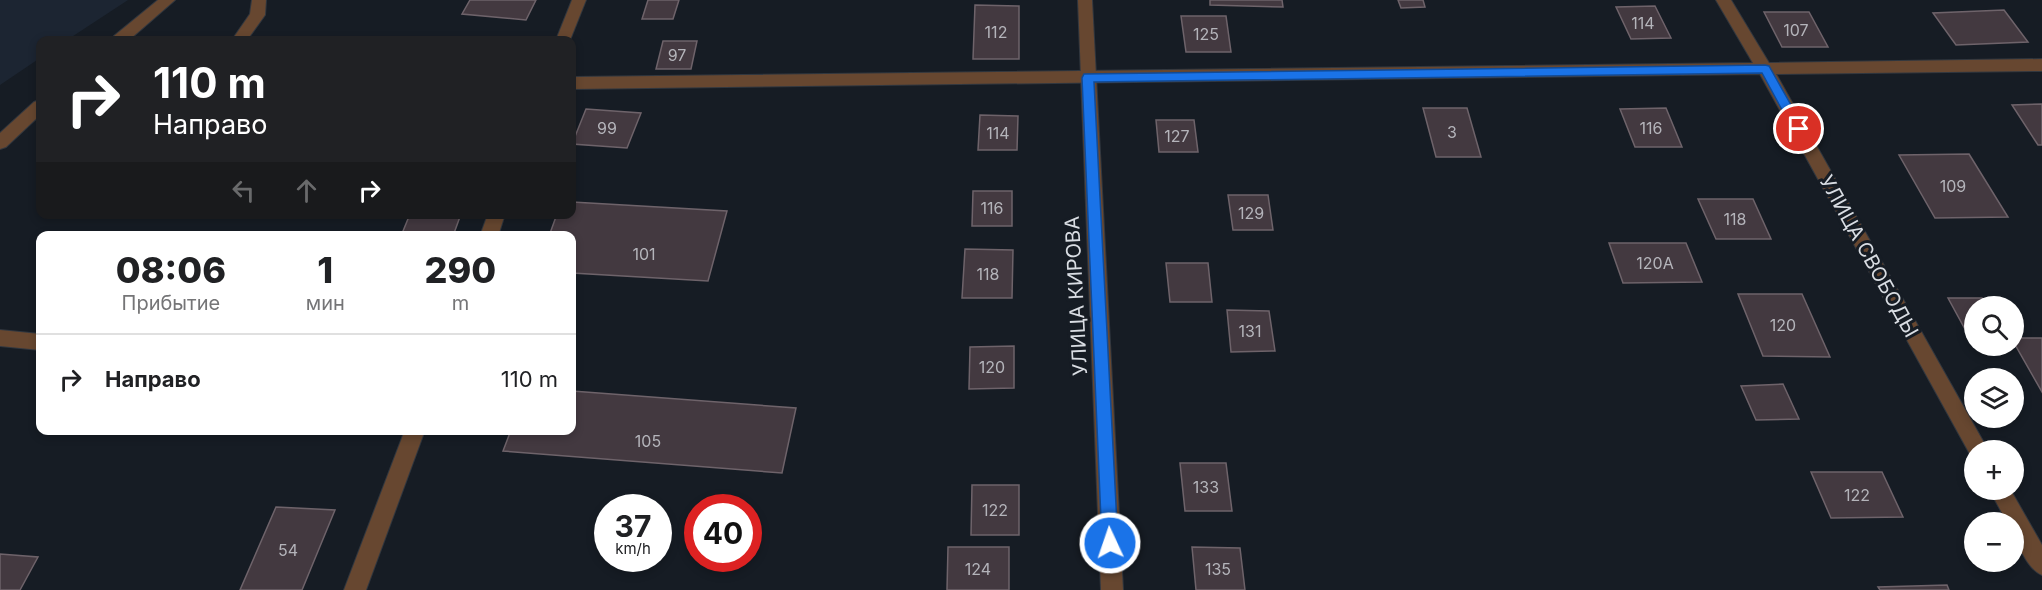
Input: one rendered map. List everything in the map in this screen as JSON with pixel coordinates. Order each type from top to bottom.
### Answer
[{"type":"street","points":[[124,36],[168,0]]},
{"type":"street","points":[[242,36],[257,15],[259,0]]},
{"type":"street","points":[[565,36],[579,0]]},
{"type":"street","name":"УЛИЦА КИРОВА","points":[[1085,0],[1112,590]]},
{"type":"street","name":"УЛИЦА СВОБОДЫ","points":[[1723,0],[1765,69],[1972,440]]},
{"type":"street","points":[[576,83],[2042,65]]},
{"type":"street","points":[[0,143],[36,110]]},
{"type":"street","points":[[0,338],[36,342]]},
{"type":"street","points":[[355,590],[413,435]]},
{"type":"street","points":[[2005,500],[2042,565]]},
{"type":"shaded area","points":[[0,0],[128,0],[73,36],[36,36],[36,61],[0,85]]},
{"type":"building","points":[[470,0],[536,0],[526,20],[462,14]]},
{"type":"building","points":[[648,0],[679,0],[673,19],[642,19]]},
{"type":"building","points":[[1210,0],[1282,0],[1283,7],[1210,5]]},
{"type":"building","points":[[1398,0],[1423,0],[1425,7],[1401,8]]},
{"type":"building","points":[[975,5],[1019,6],[1019,59],[973,59]]},
{"type":"building","points":[[1655,6],[1671,38],[1631,39],[1616,7]]},
{"type":"building","points":[[2004,10],[2028,42],[1956,45],[1933,13]]},
{"type":"building","points":[[1764,12],[1809,12],[1828,47],[1782,47]]},
{"type":"building","points":[[1181,16],[1226,16],[1231,52],[1186,52]]},
{"type":"building","points":[[663,41],[697,41],[691,69],[656,69]]},
{"type":"building","points":[[2042,104],[2042,145],[2038,145],[2012,105]]},
{"type":"building","points":[[1423,108],[1467,108],[1481,157],[1436,157]]},
{"type":"building","points":[[1666,108],[1682,147],[1635,147],[1620,109]]},
{"type":"building","points":[[586,109],[641,113],[627,148],[576,144],[576,134]]},
{"type":"building","points":[[980,115],[1018,116],[1017,150],[978,150]]},
{"type":"building","points":[[1156,120],[1194,120],[1198,152],[1159,152]]},
{"type":"building","points":[[1969,154],[2008,217],[1935,218],[1899,155]]},
{"type":"building","points":[[973,191],[1012,191],[1012,226],[972,226]]},
{"type":"building","points":[[1228,195],[1268,195],[1273,230],[1233,230]]},
{"type":"building","points":[[1698,199],[1753,199],[1771,239],[1716,239]]},
{"type":"building","points":[[576,202],[727,211],[708,281],[576,273],[576,231],[551,231],[555,219],[576,219]]},
{"type":"building","points":[[408,219],[459,219],[455,231],[403,231]]},
{"type":"building","points":[[1609,243],[1686,243],[1702,282],[1623,283]]},
{"type":"building","points":[[965,249],[1013,250],[1012,298],[962,298]]},
{"type":"building","points":[[1166,263],[1208,263],[1212,302],[1170,302]]},
{"type":"building","points":[[1738,294],[1802,294],[1830,357],[1763,356]]},
{"type":"building","points":[[1948,298],[1964,298],[1964,327]]},
{"type":"building","points":[[1227,310],[1269,311],[1275,351],[1231,352]]},
{"type":"building","points":[[2024,338],[2042,338],[2042,392],[2022,356],[2024,356]]},
{"type":"building","points":[[1014,346],[1014,388],[969,389],[970,347]]},
{"type":"building","points":[[1783,384],[1799,419],[1756,420],[1741,386]]},
{"type":"building","points":[[576,391],[796,408],[782,473],[503,451],[509,435],[576,435]]},
{"type":"building","points":[[1180,463],[1226,463],[1232,511],[1185,511]]},
{"type":"building","points":[[1811,472],[1882,472],[1903,517],[1831,518]]},
{"type":"building","points":[[972,485],[1019,485],[1019,535],[971,535]]},
{"type":"building","points":[[276,507],[335,510],[302,590],[240,590]]},
{"type":"building","points":[[948,547],[1009,547],[1009,590],[947,590]]},
{"type":"building","points":[[1192,547],[1240,548],[1245,590],[1196,590]]},
{"type":"building","points":[[0,554],[38,557],[20,590],[0,590]]},
{"type":"building","points":[[1947,585],[1949,590],[1880,590],[1878,587]]},
{"type":"route","points":[[1110,543],[1088,78],[1765,69],[1799,129]]}]
